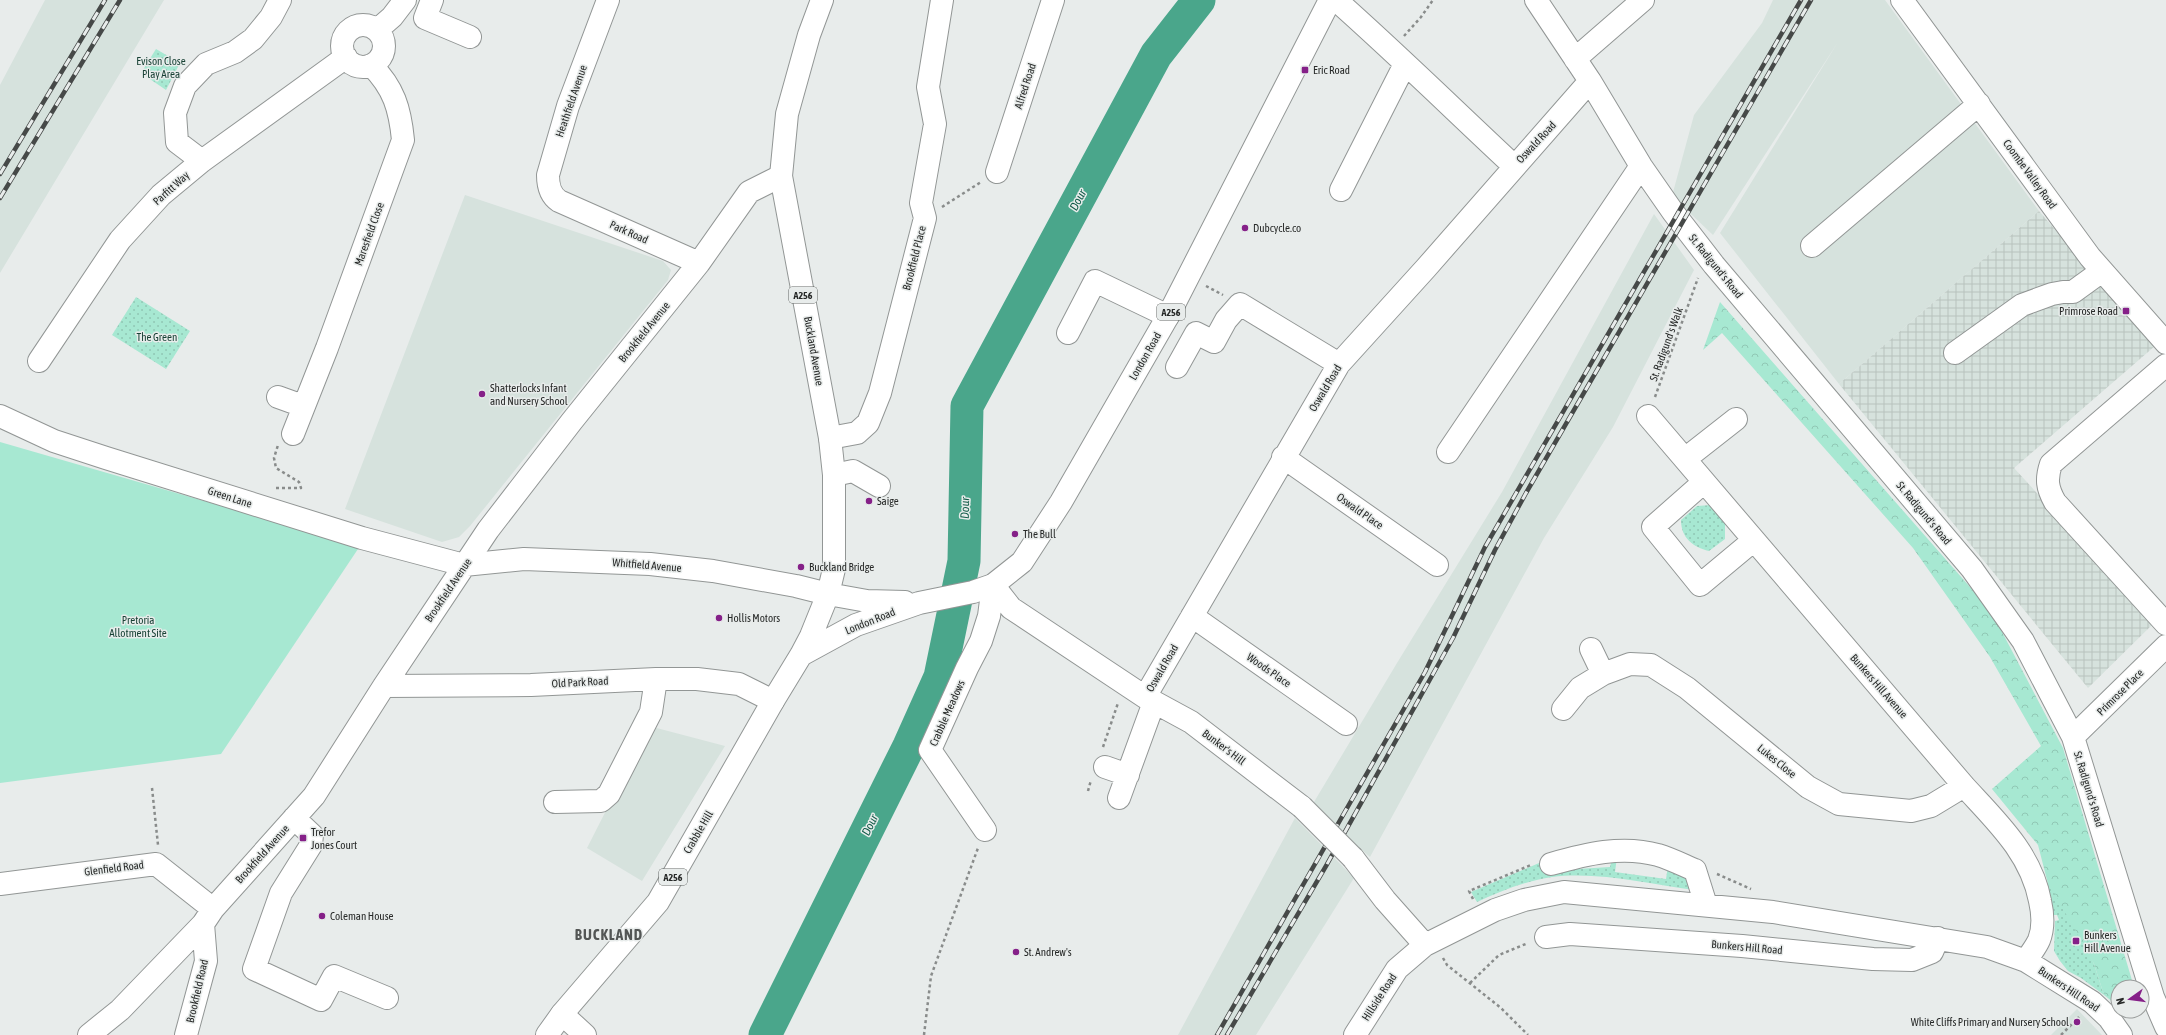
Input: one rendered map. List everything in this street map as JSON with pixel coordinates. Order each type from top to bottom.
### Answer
[{"type":"street","points":[[202,161],[177,142],[175,113],[184,86],[206,64],[235,52],[253,39],[271,17],[280,0]]},
{"type":"street","points":[[377,30],[392,17],[405,0]]},
{"type":"street","points":[[432,0],[425,18],[470,37]]},
{"type":"street","name":"Heathfield Avenue","points":[[559,201],[552,196],[548,184],[548,175],[568,106],[608,0]]},
{"type":"street","name":"Buckland Avenue","points":[[802,655],[828,594],[834,569],[834,474],[830,438],[781,176],[787,114],[809,35],[822,0]]},
{"type":"street","name":"Brookfield Place","points":[[830,438],[857,433],[868,424],[880,393],[924,218],[921,203],[935,124],[928,87],[942,0]]},
{"type":"street","name":"Alfred Road","points":[[997,172],[1053,0]]},
{"type":"street","name":"London Road","points":[[802,655],[856,625],[919,603],[983,589],[1022,562],[1062,502],[1168,316],[1330,0]]},
{"type":"street","points":[[1336,0],[1398,56],[1514,166]]},
{"type":"street","name":"St. Radigund's Road","points":[[1536,0],[1590,81],[1641,166],[1673,212],[1714,264],[1972,569],[2023,641],[2074,737],[2153,997],[2166,1027]]},
{"type":"street","points":[[1575,59],[1643,0]]},
{"type":"street","name":"Coombe Valley Road","points":[[1902,0],[2090,257],[2166,343]]},
{"type":"street","points":[[361,25],[368,25],[377,30],[384,43],[381,57],[371,65],[357,66],[346,58],[342,44],[348,31],[361,25]]},
{"type":"street","points":[[1341,190],[1398,56]]},
{"type":"street","name":"Parfitt Way","points":[[39,361],[120,240],[161,196],[202,161],[346,58]]},
{"type":"street","name":"Maresfield Close","points":[[293,434],[327,348],[403,140],[400,114],[390,88],[371,65]]},
{"type":"street","name":"Oswald Road","points":[[1120,798],[1128,775],[1149,699],[1192,616],[1283,457],[1339,364],[1426,268],[1590,81]]},
{"type":"street","points":[[1812,246],[1979,104]]},
{"type":"street","points":[[1448,452],[1641,166]]},
{"type":"street","name":"Brookfield Avenue","points":[[90,1035],[120,1010],[208,916],[314,796],[384,686],[488,530],[572,421],[699,263],[749,192],[781,176]]},
{"type":"street","name":"Park Road","points":[[559,201],[699,263]]},
{"type":"street","points":[[1956,353],[2022,305],[2052,294],[2073,292],[2102,271]]},
{"type":"street","points":[[1068,333],[1095,281],[1168,316]]},
{"type":"street","points":[[1177,367],[1196,334],[1214,342],[1226,320],[1240,304],[1339,364]]},
{"type":"street","points":[[2166,365],[2050,464],[2047,477],[2048,490],[2055,502],[2166,624]]},
{"type":"street","points":[[278,397],[303,406]]},
{"type":"street","name":"Green Lane","points":[[0,416],[54,441],[362,538],[464,565]]},
{"type":"street","name":"Bunkers Hill Avenue","points":[[1648,416],[1964,786],[2014,841],[2029,865],[2038,890],[2043,916],[2039,940],[2026,961]]},
{"type":"street","points":[[1685,459],[1736,419]]},
{"type":"street","name":"Oswald Place","points":[[1283,457],[1437,565]]},
{"type":"street","points":[[834,474],[853,471],[879,486]]},
{"type":"street","points":[[1704,482],[1653,527],[1700,585],[1754,540]]},
{"type":"street","name":"Whitfield Avenue","points":[[464,565],[524,559],[650,564],[713,571],[796,586],[828,594]]},
{"type":"street","name":"Bunker's Hill","points":[[983,589],[1125,684],[1191,722],[1302,807],[1353,858],[1385,900],[1429,942]]},
{"type":"street","name":"Crabble Meadows","points":[[983,589],[989,616],[981,641],[967,668],[930,750],[985,830]]},
{"type":"street","name":"London Road","points":[[828,594],[867,601],[919,603]]},
{"type":"street","name":"Woods Place","points":[[1192,616],[1346,724]]},
{"type":"street","name":"Primrose Place","points":[[2074,737],[2166,646]]},
{"type":"street","points":[[1590,649],[1603,674]]},
{"type":"street","name":"Crabble Hill","points":[[547,1035],[562,1014],[658,902],[773,700],[802,655]]},
{"type":"street","name":"Lukes Close","points":[[1563,709],[1580,688],[1603,674],[1630,664],[1651,665],[1687,688],[1808,787],[1839,804],[1911,811],[1931,806],[1964,786]]},
{"type":"street","points":[[555,802],[601,801],[609,794],[651,712],[656,679]]},
{"type":"street","name":"Old Park Road","points":[[384,686],[531,685],[656,679],[697,679],[739,684],[773,700]]},
{"type":"street","points":[[1100,765],[1128,775]]},
{"type":"street","points":[[294,818],[312,835],[311,845],[281,893],[254,969],[321,1000],[334,976],[387,998]]},
{"type":"street","points":[[1551,864],[1579,856],[1611,850],[1658,855],[1695,870],[1706,905]]},
{"type":"street","name":"Glenfield Road","points":[[0,884],[156,864],[208,916]]},
{"type":"street","name":"Bunkers Hill Road","points":[[1429,942],[1496,910],[1517,902],[1564,892],[1773,912],[1987,947],[2026,961],[2092,1002],[2109,1018],[2121,1035]]},
{"type":"street","name":"Brookfield Road","points":[[186,1035],[206,961],[208,916]]},
{"type":"street","name":"Bunkers Hill Road","points":[[1546,938],[1570,934],[1742,946],[1873,959],[1912,960],[1932,952],[1938,938]]},
{"type":"street","name":"Hillside Road","points":[[1355,1035],[1397,969],[1429,942]]},
{"type":"street","points":[[562,1014],[585,1035]]},
{"type":"path","points":[[1398,56],[1433,0]]},
{"type":"path","points":[[924,218],[997,172]]},
{"type":"path","points":[[1189,277],[1240,304]]},
{"type":"path","name":"St. Radigund's Walk","points":[[1648,416],[1699,278]]},
{"type":"path","points":[[260,506],[266,491],[274,488],[301,488],[299,482],[276,468],[274,458],[279,442],[293,434]]},
{"type":"path","points":[[1088,791],[1100,765],[1125,684]]},
{"type":"path","points":[[152,788],[158,844],[156,864]]},
{"type":"path","points":[[924,1035],[931,976],[985,830]]},
{"type":"path","points":[[1469,891],[1548,857],[1551,864]]},
{"type":"path","points":[[1695,870],[1705,869],[1743,884],[1769,898],[1773,912]]},
{"type":"path","points":[[1470,983],[1499,955],[1546,938]]},
{"type":"path","points":[[1429,942],[1447,964],[1501,1008],[1528,1035]]},
{"type":"path","points":[[2061,1035],[2092,1002]]},
{"type":"shaded area","points":[[45,0],[164,0],[0,273],[0,85]]},
{"type":"shaded area","points":[[1773,0],[1885,0],[2039,211],[1839,384],[1720,233],[1838,42],[1713,235],[1672,196],[1694,115],[1762,23]]},
{"type":"shaded area","name":"Shatterlocks Infant and Nursery School","points":[[465,195],[663,261],[671,270],[668,280],[470,526],[459,537],[442,542],[345,509]]},
{"type":"shaded area","points":[[2039,211],[2155,346],[2014,468],[2155,622],[2088,688],[1839,384]]},
{"type":"shaded area","points":[[1654,214],[1694,270],[1613,427],[1544,538],[1370,857],[1311,807],[1502,492]]},
{"type":"shaded area","points":[[649,726],[725,746],[642,881],[587,848]]},
{"type":"shaded area","points":[[1295,818],[1354,878],[1256,1035],[1178,1035]]},
{"type":"shaded area","name":"White Cliffs Primary and Nursery School","points":[[2077,1009],[2102,1035],[2051,1035]]},
{"type":"green space","name":"Evison Close Play Area","points":[[156,49],[180,63],[166,90],[141,73]]},
{"type":"green space","name":"The Green","points":[[136,297],[190,331],[166,369],[112,335]]},
{"type":"green space","points":[[1720,302],[1991,611],[2063,748],[2132,979],[2110,979],[2110,1000],[2104,995],[2094,964],[2047,880],[2038,845],[1992,789],[2041,746],[1990,657],[1913,548],[1722,333],[1703,350]]},
{"type":"green space","name":"Pretoria Allotment Site","points":[[0,442],[360,546],[221,754],[0,783]]},
{"type":"green space","points":[[1711,505],[1725,523],[1725,539],[1709,551],[1698,547],[1689,541],[1683,532],[1681,520],[1697,506]]},
{"type":"green space","points":[[1617,857],[1615,872],[1666,879],[1668,866],[1689,874],[1694,890],[1623,879],[1569,876],[1552,877],[1523,884],[1504,890],[1477,902],[1471,892],[1546,860],[1575,866],[1577,869],[1610,867],[1612,859]]},
{"type":"green space","points":[[2047,880],[2068,907],[2094,964],[2104,995],[2081,978],[2068,971],[2054,951],[2055,921],[2059,920],[2057,915],[2054,915]]},
{"type":"waterway","name":"Dour","points":[[765,1035],[909,746],[940,677],[964,561],[967,406],[1156,55],[1199,0]]},
{"type":"railway","points":[[0,174],[105,0]]},
{"type":"railway","points":[[0,198],[120,0]]},
{"type":"railway","points":[[1217,1035],[1425,672],[1485,547],[1801,0]]},
{"type":"railway","points":[[1227,1035],[1326,866],[1453,638],[1495,550],[1526,493],[1811,0]]},
{"type":"place","name":"Eric Road","points":[[1305,70]]},
{"type":"place","name":"Dubcycle.co","points":[[1245,228]]},
{"type":"place","name":"Primrose Road","points":[[2126,311]]},
{"type":"place","name":"Shatterlocks Infant and Nursery School","points":[[482,394]]},
{"type":"place","name":"Saige","points":[[869,501]]},
{"type":"place","name":"The Bull","points":[[1015,534]]},
{"type":"place","name":"Buckland Bridge","points":[[801,567]]},
{"type":"place","name":"Hollis Motors","points":[[719,618]]},
{"type":"place","name":"Trefor Jones Court","points":[[303,838]]},
{"type":"place","name":"Coleman House","points":[[322,916]]},
{"type":"place","name":"Bunkers Hill Avenue","points":[[2076,941]]},
{"type":"place","name":"St. Andrew's","points":[[1016,952]]},
{"type":"place","name":"White Cliffs Primary and Nursery School","points":[[2077,1022]]},
{"type":"district","name":"BUCKLAND","points":[[609,935]]}]
